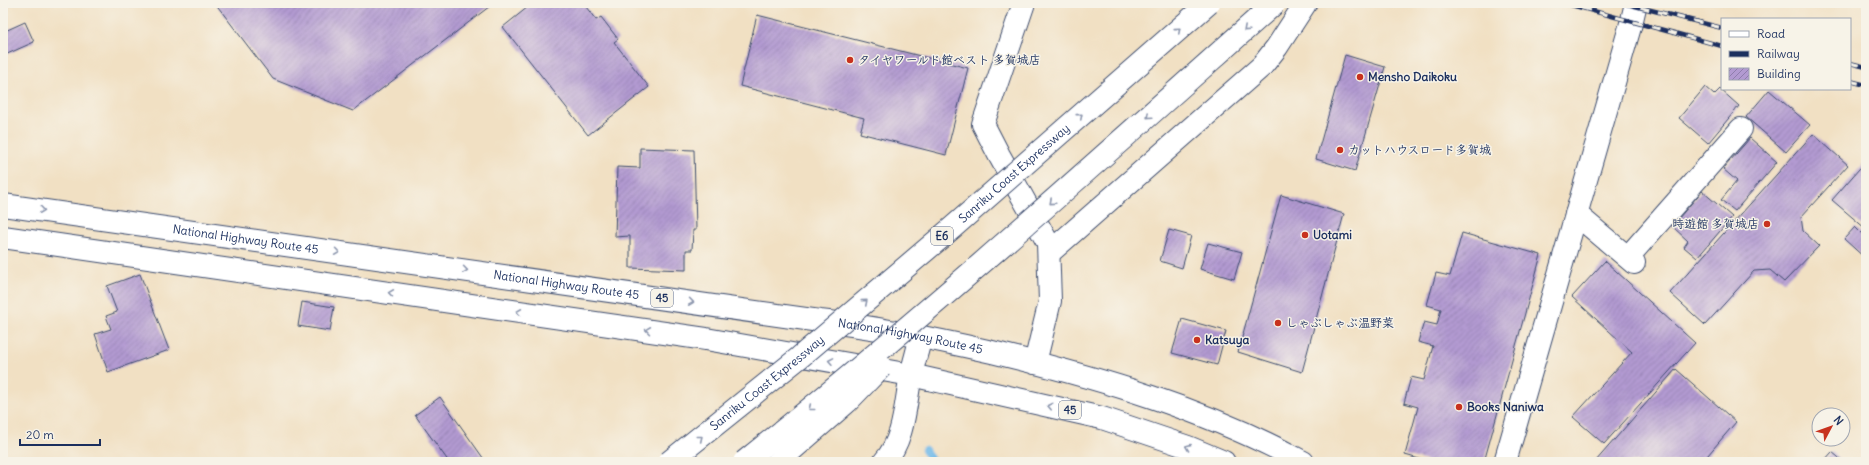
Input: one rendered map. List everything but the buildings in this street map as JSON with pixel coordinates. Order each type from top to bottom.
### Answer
[{"type":"main road","points":[[1024,3],[984,124],[998,155],[1048,242],[1050,301],[1035,363]]},
{"type":"main road","name":"Sanriku Coast Expressway","points":[[669,462],[806,352],[952,228],[1209,3]]},
{"type":"main road","points":[[744,462],[835,389],[980,266],[1275,3]]},
{"type":"main road","points":[[1505,462],[1636,3]]},
{"type":"main road","points":[[1049,253],[1262,66],[1277,48],[1305,4]]},
{"type":"main road","points":[[1576,214],[1631,260],[1741,129]]},
{"type":"main road","name":"National Highway Route 45","points":[[3,205],[820,321],[864,325],[921,336],[1035,363],[1126,388],[1205,416],[1277,448],[1303,462]]},
{"type":"main road","name":"45","points":[[3,236],[706,339],[911,375],[1102,418],[1188,447],[1224,462]]},
{"type":"main road","points":[[778,462],[847,402],[980,266]]},
{"type":"main road","points":[[893,459],[903,422],[911,375],[921,336]]},
{"type":"waterway","points":[[925,450],[932,462]]},
{"type":"railway","points":[[1564,3],[1721,46]]},
{"type":"railway","points":[[1623,3],[1721,28]]},
{"type":"railway","points":[[1851,63],[1866,67]]},
{"type":"railway","points":[[1851,81],[1866,85]]},
{"type":"place","name":"タイヤワールド館ベスト 多賀城店","points":[[850,60]]},
{"type":"place","name":"Mensho Daikoku","points":[[1360,77]]},
{"type":"place","name":"カットハウスロード多賀城","points":[[1340,150]]},
{"type":"place","name":"時遊館 多賀城店","points":[[1767,224]]},
{"type":"place","name":"Uotami","points":[[1305,235]]},
{"type":"place","name":"しゃぶしゃぶ温野菜","points":[[1278,323]]},
{"type":"place","name":"Katsuya","points":[[1197,340]]},
{"type":"place","name":"Books Naniwa","points":[[1459,407]]}]
